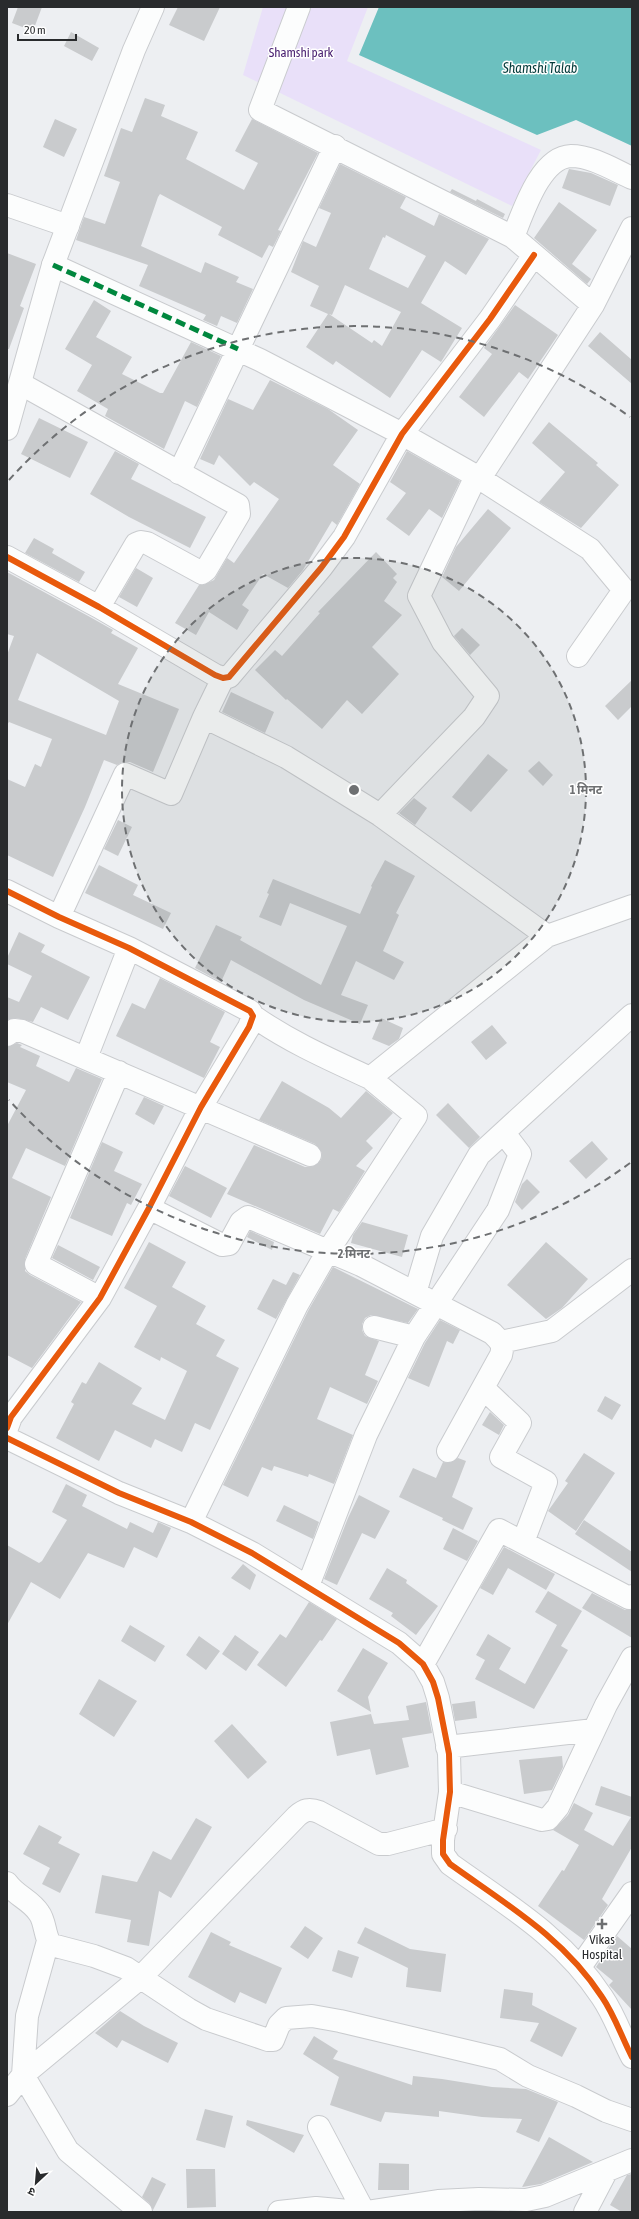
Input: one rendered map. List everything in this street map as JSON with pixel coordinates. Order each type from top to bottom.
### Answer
[{"type":"street","points":[[7,429],[21,384],[53,265],[134,50],[153,7]]},
{"type":"street","points":[[299,7],[260,110],[335,146],[513,237],[593,305]]},
{"type":"street","points":[[179,473],[335,146]]},
{"type":"street","points":[[513,237],[531,193],[542,175],[554,162],[571,156],[591,160],[632,178]]},
{"type":"street","points":[[7,205],[68,226]]},
{"type":"street","points":[[380,815],[474,717],[488,696],[443,642],[419,596],[476,476],[484,472],[593,305],[632,228]]},
{"type":"street","points":[[7,557],[99,607],[223,678],[229,677],[236,671],[321,568],[344,537],[402,434],[490,319],[534,254]]},
{"type":"street","points":[[53,265],[238,349],[402,434],[476,476],[590,549],[624,590],[578,656]]},
{"type":"street","points":[[21,384],[238,506],[240,509],[239,514],[206,570],[202,572],[198,571],[147,543],[141,542],[136,544],[99,607]]},
{"type":"street","points":[[59,917],[125,774],[171,794],[204,717],[223,678]]},
{"type":"street","points":[[204,717],[286,757],[380,815],[547,936]]},
{"type":"street","points":[[7,891],[59,917],[129,948],[250,1011],[253,1016],[276,1032],[304,1048],[370,1078],[416,1116],[328,1251],[297,1306],[191,1522]]},
{"type":"street","points":[[370,1078],[547,936],[632,906]]},
{"type":"street","points":[[86,1058],[129,948]]},
{"type":"street","points":[[415,1293],[432,1236],[479,1156],[632,1015]]},
{"type":"street","points":[[7,1428],[10,1417],[100,1298],[150,1208],[201,1107],[249,1027],[253,1016]]},
{"type":"street","points":[[7,1035],[14,1030],[22,1031],[310,1155]]},
{"type":"street","points":[[100,1298],[36,1264],[119,1072]]},
{"type":"street","points":[[308,1586],[366,1435],[414,1338],[498,1210],[520,1154],[504,1133]]},
{"type":"street","points":[[150,1208],[222,1245],[229,1244],[240,1222],[248,1217],[328,1251],[415,1293],[492,1333],[501,1342],[503,1347],[501,1355],[448,1452]]},
{"type":"street","points":[[501,1342],[552,1331],[632,1270]]},
{"type":"street","points":[[374,1327],[414,1338]]},
{"type":"street","points":[[482,1388],[520,1423],[501,1458],[546,1482],[522,1542]]},
{"type":"street","points":[[7,1438],[119,1493],[191,1522],[252,1553],[308,1586],[398,1643],[423,1664],[433,1682],[438,1698],[447,1747],[450,1792],[446,1829],[443,1840],[443,1854],[450,1864],[531,1920],[554,1940],[580,1967],[603,1998],[632,2057]]},
{"type":"street","points":[[423,1664],[499,1530],[630,1598],[632,1596]]},
{"type":"street","points":[[450,1792],[542,1820],[548,1819],[558,1807],[594,1730],[632,1658]]},
{"type":"street","points":[[447,1747],[594,1730]]},
{"type":"street","points":[[7,2095],[23,2075],[140,1978],[296,1816],[304,1810],[318,1812],[379,1844],[388,1844],[446,1829]]},
{"type":"street","points":[[7,1883],[12,1892],[40,1913],[48,1941],[27,2016],[23,2075],[68,2151],[141,2212]]},
{"type":"street","points":[[580,1967],[632,1893]]},
{"type":"street","points":[[48,1941],[59,1947],[109,1961],[126,1968],[188,2009],[206,2019],[268,2040],[273,2040],[282,2021],[293,2017],[312,2016],[393,2032],[500,2059],[528,2076],[576,2096],[606,2111],[632,2120]]},
{"type":"street","points":[[319,2127],[365,2212],[438,2201],[479,2199],[526,2200],[545,2196],[632,2160]]},
{"type":"street","points":[[585,2212],[606,2172]]},
{"type":"street","points":[[279,2212],[316,2208],[360,2212]]},
{"type":"green space","name":"Shamshi park","points":[[263,7],[368,7],[347,61],[541,150],[512,206],[243,75]]},
{"type":"water","name":"Shamshi Talab","points":[[379,7],[632,7],[632,146],[576,120],[537,135],[359,55]]},
{"type":"building","points":[[18,7],[42,7],[33,31],[12,23]]},
{"type":"building","points":[[178,7],[220,7],[204,41],[169,25]]},
{"type":"building","points":[[71,32],[99,48],[92,61],[64,46]]},
{"type":"building","points":[[145,98],[165,105],[161,116],[198,132],[186,159],[244,190],[258,163],[235,151],[252,119],[318,153],[278,230],[281,231],[273,247],[269,245],[262,258],[218,235],[222,227],[160,194],[158,197],[141,246],[201,273],[205,262],[239,277],[236,282],[253,289],[237,323],[221,316],[217,326],[203,320],[206,315],[139,286],[148,265],[76,240],[84,217],[105,224],[120,182],[104,176],[121,128],[132,132]]},
{"type":"building","points":[[55,119],[77,129],[64,157],[43,147]]},
{"type":"building","points":[[340,164],[406,197],[400,208],[434,226],[439,214],[489,239],[466,275],[445,261],[421,303],[462,328],[441,362],[422,350],[390,398],[336,361],[333,365],[306,347],[328,314],[310,306],[319,286],[291,272],[303,241],[316,247],[331,213],[319,208]],"holes":[[[386,235],[426,256],[408,288],[369,269],[383,237],[385,238]],[[345,285],[401,312],[382,346],[374,340],[372,343],[329,314],[332,315]]]},
{"type":"building","points":[[569,169],[591,173],[618,185],[610,206],[562,188]]},
{"type":"building","points":[[452,189],[476,201],[477,199],[505,214],[503,218],[450,192]]},
{"type":"building","points":[[559,202],[597,230],[572,264],[591,279],[587,284],[534,238]]},
{"type":"building","points":[[7,253],[36,264],[20,306],[24,308],[9,349],[7,349]]},
{"type":"building","points":[[94,300],[111,311],[96,337],[132,357],[122,374],[160,393],[163,393],[191,342],[221,356],[197,407],[185,401],[164,449],[105,416],[108,409],[77,391],[92,365],[65,349]]},
{"type":"building","points":[[515,305],[558,335],[528,379],[519,372],[484,417],[459,397],[492,354],[484,348]]},
{"type":"building","points":[[600,332],[632,360],[632,384],[588,346]]},
{"type":"building","points":[[270,380],[328,409],[358,430],[333,465],[360,484],[337,525],[332,521],[303,570],[288,588],[263,574],[242,605],[249,610],[237,630],[209,612],[196,635],[175,623],[199,585],[203,585],[214,580],[227,558],[234,563],[279,499],[254,482],[250,486],[219,455],[214,465],[200,459],[228,399],[253,410]]},
{"type":"building","points":[[39,418],[88,442],[70,478],[21,454]]},
{"type":"building","points":[[549,422],[598,463],[596,465],[619,485],[581,528],[539,502],[565,472],[532,443]]},
{"type":"building","points":[[115,451],[139,464],[131,479],[206,517],[190,548],[129,517],[90,494]]},
{"type":"building","points":[[407,451],[460,481],[442,518],[429,509],[409,536],[386,519],[406,493],[390,482]]},
{"type":"building","points":[[488,509],[511,528],[459,591],[442,577],[456,547]]},
{"type":"building","points":[[34,538],[54,549],[52,553],[85,572],[79,582],[25,553]]},
{"type":"building","points":[[376,552],[397,574],[393,578],[397,582],[384,601],[402,615],[372,647],[399,674],[362,714],[347,700],[322,729],[287,699],[286,700],[255,670],[275,650],[282,656],[320,613],[318,612]]},
{"type":"building","points":[[136,568],[153,578],[137,607],[119,597]]},
{"type":"building","points":[[7,572],[113,630],[111,633],[138,648],[118,684],[179,709],[153,772],[130,762],[123,762],[117,765],[104,760],[85,807],[53,877],[7,855],[7,779],[25,787],[35,764],[41,767],[52,739],[9,722],[7,725],[7,655],[14,636],[7,634]],"holes":[[[37,653],[119,701],[106,735],[18,700]]]},
{"type":"building","points":[[462,628],[480,645],[470,655],[454,636]]},
{"type":"building","points":[[632,680],[632,706],[618,720],[605,706]]},
{"type":"building","points":[[231,692],[274,712],[265,733],[222,712]]},
{"type":"building","points":[[488,754],[508,770],[471,812],[452,797]]},
{"type":"building","points":[[539,761],[553,775],[543,786],[528,771]]},
{"type":"building","points":[[414,798],[427,808],[415,825],[399,813]]},
{"type":"building","points":[[118,820],[132,827],[118,856],[104,849]]},
{"type":"building","points":[[385,860],[415,876],[396,913],[399,915],[383,951],[404,962],[394,980],[356,961],[341,995],[368,1005],[360,1024],[304,1000],[231,960],[221,982],[195,968],[216,925],[242,937],[240,940],[321,985],[347,926],[290,903],[281,926],[259,917],[269,894],[267,893],[273,879],[360,914],[372,887],[371,886]]},
{"type":"building","points":[[99,865],[138,885],[133,895],[171,913],[163,929],[85,893]]},
{"type":"building","points":[[19,932],[45,945],[41,952],[90,977],[68,1020],[41,1007],[33,1022],[16,1018],[7,1020],[7,997],[19,1002],[32,976],[7,964],[7,958]]},
{"type":"building","points":[[160,978],[225,1012],[210,1042],[220,1047],[204,1078],[116,1036],[132,1003],[145,1009]]},
{"type":"building","points":[[381,1018],[403,1028],[399,1039],[389,1046],[372,1039]]},
{"type":"building","points":[[492,1025],[507,1043],[486,1060],[471,1042]]},
{"type":"building","points":[[17,1043],[22,1045],[20,1047],[40,1056],[36,1066],[69,1082],[76,1068],[102,1079],[65,1166],[26,1148],[12,1178],[51,1197],[25,1259],[25,1271],[81,1302],[32,1368],[7,1355],[7,1126],[26,1090],[7,1082],[7,1047]]},
{"type":"building","points":[[282,1081],[329,1108],[341,1118],[366,1091],[393,1113],[366,1141],[373,1148],[356,1166],[365,1171],[339,1212],[333,1209],[320,1234],[227,1194],[254,1145],[305,1167],[312,1167],[321,1160],[322,1153],[315,1144],[259,1120]]},
{"type":"building","points":[[144,1097],[164,1106],[154,1125],[135,1114]]},
{"type":"building","points":[[448,1103],[480,1137],[469,1148],[436,1115]]},
{"type":"building","points":[[592,1141],[608,1159],[586,1179],[569,1161]]},
{"type":"building","points":[[102,1142],[123,1152],[114,1171],[142,1184],[131,1205],[127,1203],[112,1236],[70,1218]]},
{"type":"building","points":[[185,1166],[227,1188],[211,1218],[169,1196]]},
{"type":"building","points":[[527,1179],[540,1192],[522,1210],[515,1202],[522,1184]]},
{"type":"building","points":[[362,1222],[408,1235],[402,1257],[351,1243],[353,1235]]},
{"type":"building","points":[[250,1231],[274,1242],[272,1250],[247,1237]]},
{"type":"building","points":[[149,1242],[186,1262],[172,1287],[206,1306],[196,1324],[225,1340],[216,1356],[239,1368],[210,1430],[195,1423],[182,1452],[155,1439],[151,1448],[115,1430],[99,1461],[56,1438],[74,1404],[71,1402],[82,1382],[86,1384],[99,1362],[142,1388],[132,1404],[165,1420],[187,1371],[161,1357],[160,1361],[134,1347],[157,1306],[124,1288]]},
{"type":"building","points":[[546,1242],[588,1279],[562,1308],[546,1319],[507,1285]]},
{"type":"building","points":[[58,1245],[100,1267],[93,1280],[52,1258]]},
{"type":"building","points":[[333,1267],[418,1309],[408,1323],[371,1315],[365,1318],[362,1324],[362,1330],[365,1336],[379,1341],[365,1375],[378,1381],[367,1404],[330,1387],[317,1419],[353,1435],[334,1484],[309,1474],[308,1477],[274,1466],[272,1471],[262,1467],[248,1497],[223,1485],[308,1311]]},
{"type":"building","points":[[293,1272],[300,1275],[276,1319],[257,1309],[273,1279],[286,1285]]},
{"type":"building","points":[[440,1320],[460,1330],[453,1344],[447,1341],[429,1387],[408,1378],[425,1343]]},
{"type":"building","points":[[605,1396],[621,1405],[612,1420],[597,1411]]},
{"type":"building","points":[[490,1412],[504,1425],[499,1435],[482,1425]]},
{"type":"building","points":[[584,1453],[615,1473],[576,1531],[548,1511],[568,1483],[565,1481]]},
{"type":"building","points":[[458,1458],[466,1461],[452,1497],[473,1508],[463,1530],[442,1520],[443,1518],[399,1497],[413,1468],[436,1478],[443,1462],[449,1463]]},
{"type":"building","points":[[66,1484],[87,1495],[82,1506],[127,1529],[130,1522],[153,1533],[158,1522],[171,1528],[157,1558],[134,1547],[124,1568],[88,1553],[60,1599],[31,1582],[7,1625],[7,1545],[39,1563],[42,1561],[67,1520],[52,1512]]},
{"type":"building","points":[[359,1495],[390,1511],[375,1539],[362,1533],[337,1585],[324,1579],[348,1518]]},
{"type":"building","points":[[284,1505],[319,1522],[313,1539],[276,1521]]},
{"type":"building","points":[[584,1520],[632,1552],[632,1572],[575,1534]]},
{"type":"building","points":[[453,1528],[478,1541],[467,1561],[443,1549]]},
{"type":"building","points":[[504,1547],[555,1574],[546,1590],[508,1568],[493,1595],[480,1588]]},
{"type":"building","points":[[243,1564],[256,1575],[250,1590],[231,1578]]},
{"type":"building","points":[[387,1568],[407,1580],[406,1583],[438,1606],[416,1635],[391,1616],[393,1613],[369,1599]]},
{"type":"building","points":[[548,1591],[582,1611],[561,1646],[568,1650],[534,1709],[475,1679],[485,1660],[476,1655],[488,1634],[511,1648],[499,1669],[525,1684],[557,1625],[535,1612]]},
{"type":"building","points":[[592,1593],[625,1610],[632,1610],[632,1638],[582,1608]]},
{"type":"building","points":[[309,1602],[337,1619],[286,1687],[257,1665],[280,1634],[286,1638]]},
{"type":"building","points":[[130,1625],[165,1646],[155,1662],[121,1641]]},
{"type":"building","points":[[235,1635],[259,1652],[246,1671],[222,1654]]},
{"type":"building","points":[[199,1636],[220,1651],[206,1670],[186,1655]]},
{"type":"building","points":[[363,1648],[388,1663],[368,1697],[371,1712],[337,1691]]},
{"type":"building","points":[[99,1679],[137,1701],[114,1737],[79,1714]]},
{"type":"building","points":[[475,1701],[477,1718],[455,1721],[452,1704]]},
{"type":"building","points":[[426,1702],[432,1733],[402,1738],[409,1767],[376,1775],[370,1749],[337,1756],[330,1722],[371,1714],[374,1724],[409,1720],[406,1706]]},
{"type":"building","points":[[232,1724],[267,1762],[248,1779],[214,1741]]},
{"type":"building","points":[[562,1756],[563,1767],[552,1790],[524,1794],[519,1760]]},
{"type":"building","points":[[601,1786],[632,1797],[632,1847],[602,1899],[608,1905],[584,1940],[538,1906],[562,1870],[564,1871],[579,1845],[553,1830],[568,1815],[574,1803],[593,1813],[584,1830],[613,1846],[631,1817],[595,1805]]},
{"type":"building","points":[[196,1818],[212,1827],[171,1898],[159,1891],[149,1946],[127,1942],[131,1920],[95,1913],[102,1875],[137,1882],[153,1851],[171,1860]]},
{"type":"building","points":[[39,1825],[62,1837],[58,1843],[80,1854],[60,1893],[42,1884],[50,1868],[23,1854]]},
{"type":"building","points":[[305,1926],[323,1938],[308,1959],[290,1947]]},
{"type":"building","points":[[365,1927],[410,1949],[446,1954],[441,1992],[406,1987],[408,1968],[357,1943]]},
{"type":"building","points":[[211,1932],[231,1942],[229,1945],[282,1968],[266,2004],[240,1992],[235,2003],[188,1977]]},
{"type":"building","points":[[617,1936],[632,1949],[632,2010],[609,1985],[613,1981],[596,1967]]},
{"type":"building","points":[[338,1950],[359,1957],[352,1978],[332,1971]]},
{"type":"building","points":[[504,1989],[533,1993],[532,2005],[577,2028],[562,2057],[530,2041],[539,2023],[500,2018]]},
{"type":"building","points":[[120,2011],[144,2026],[178,2043],[168,2063],[122,2040],[117,2048],[95,2033]]},
{"type":"building","points":[[314,2036],[338,2051],[333,2059],[412,2085],[413,2076],[442,2079],[492,2087],[526,2089],[558,2102],[539,2142],[516,2132],[522,2119],[482,2117],[439,2111],[439,2117],[385,2112],[381,2122],[330,2105],[339,2077],[303,2054]]},
{"type":"building","points":[[205,2109],[233,2116],[225,2148],[196,2140]]},
{"type":"building","points":[[247,2120],[304,2135],[294,2153],[246,2125]]},
{"type":"building","points":[[549,2137],[593,2162],[541,2184],[522,2187]]},
{"type":"building","points":[[379,2163],[409,2164],[409,2190],[378,2190]]},
{"type":"building","points":[[186,2169],[215,2169],[216,2207],[187,2208]]},
{"type":"building","points":[[632,2174],[632,2212],[622,2212],[610,2205],[627,2175]]},
{"type":"building","points":[[152,2177],[166,2184],[153,2210],[149,2203],[142,2197]]},
{"type":"marked path","points":[[53,265],[238,349]]},
{"type":"cycle path","points":[[7,557],[99,607],[215,675],[223,678],[229,677],[321,568],[344,537],[402,434],[490,319],[534,255]]},
{"type":"cycle path","points":[[7,891],[59,917],[129,948],[250,1011],[253,1016],[249,1027],[201,1107],[149,1208],[100,1298],[11,1417],[7,1428]]},
{"type":"cycle path","points":[[7,1438],[119,1493],[191,1522],[252,1553],[399,1643],[423,1664],[433,1682],[438,1698],[449,1754],[450,1792],[443,1840],[443,1854],[450,1864],[533,1923],[570,1957],[587,1976],[607,2004],[632,2057]]},
{"type":"place","name":"Vikas Hospital","points":[[602,1924]]}]
